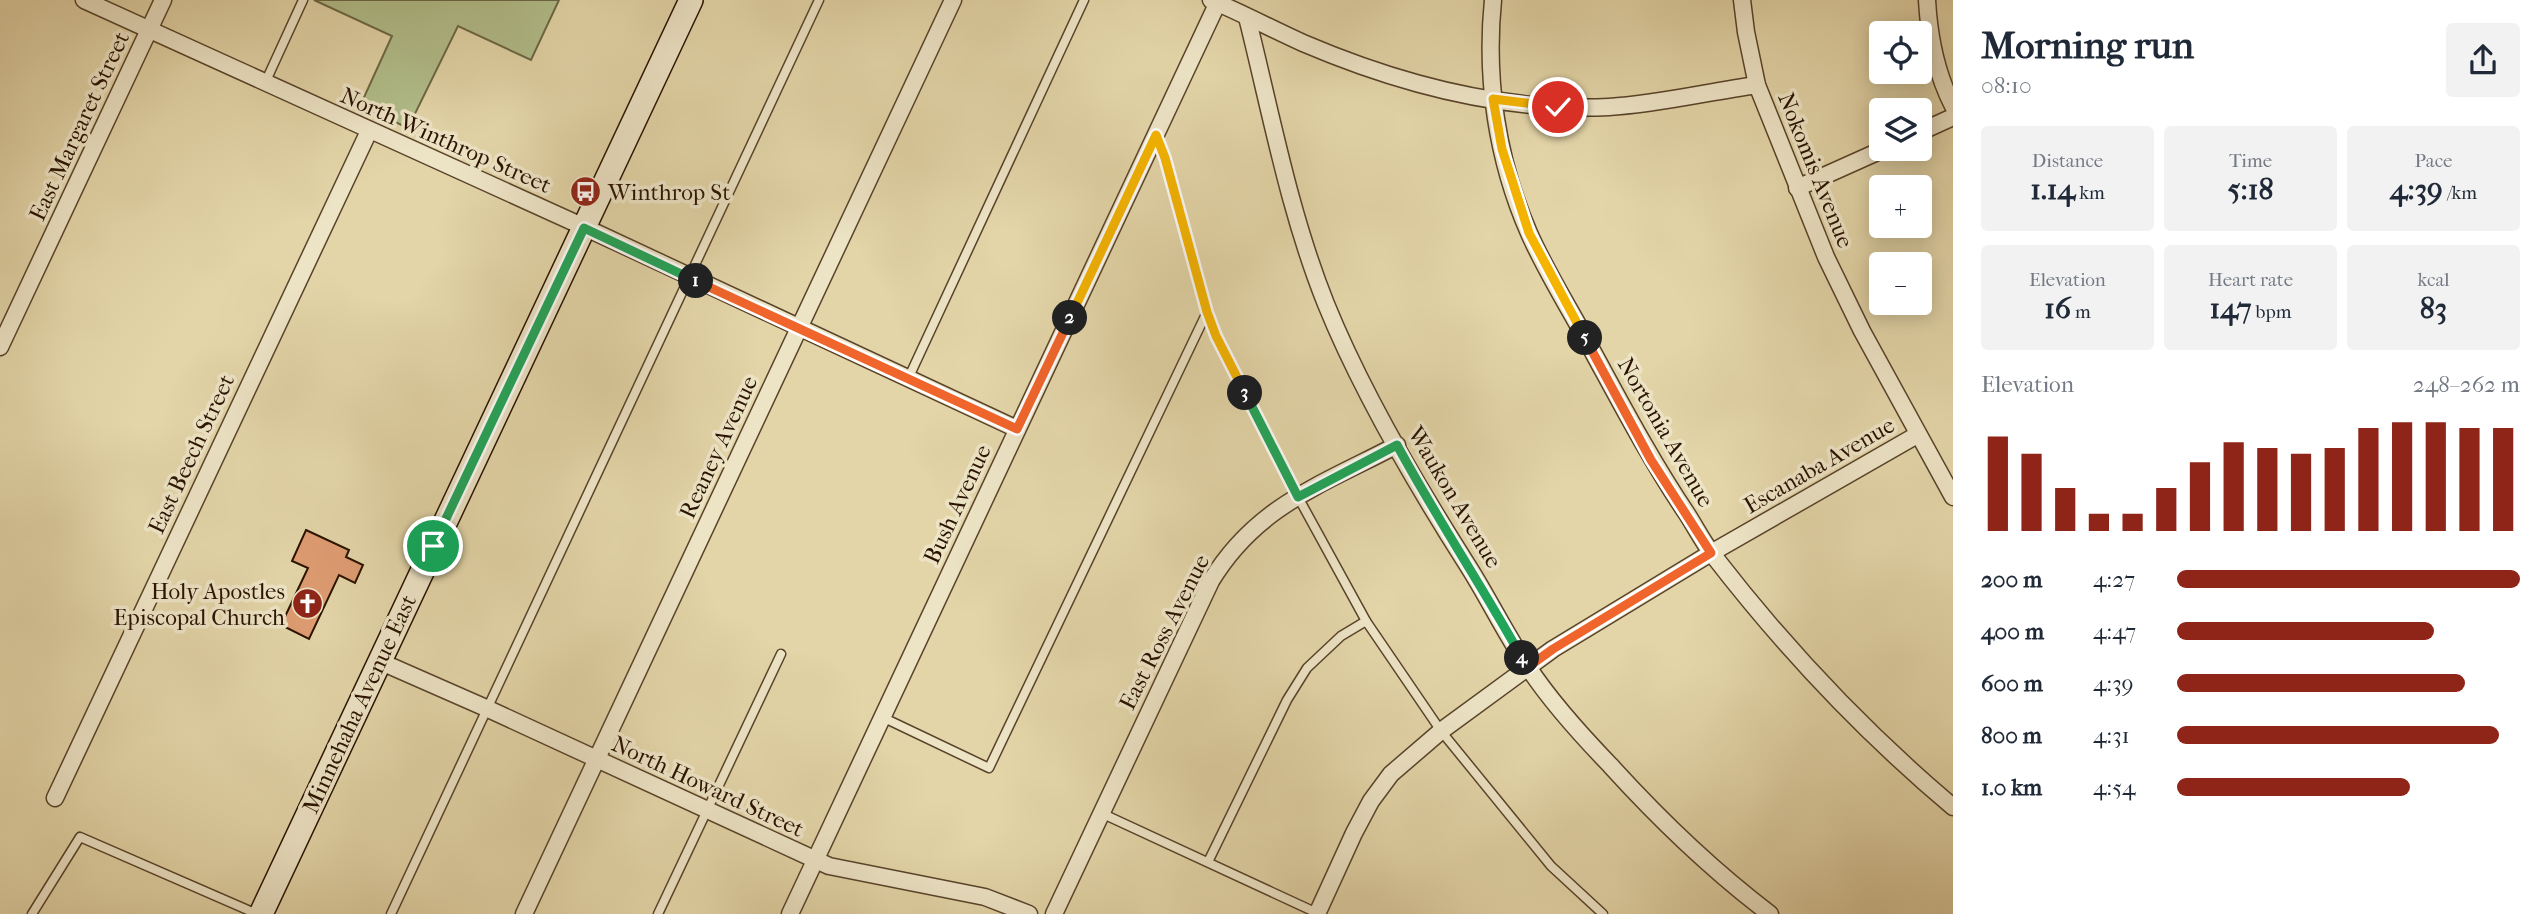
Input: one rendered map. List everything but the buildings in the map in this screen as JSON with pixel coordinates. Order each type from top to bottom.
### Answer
[{"type":"main road","name":"Minnehaha Avenue East","points":[[259,914],[691,0]]},
{"type":"street","name":"North Winthrop Street","points":[[84,0],[1017,429]]},
{"type":"street","name":"East Margaret Street","points":[[0,346],[163,0]]},
{"type":"street","name":"Reaney Avenue","points":[[524,914],[953,0]]},
{"type":"street","name":"Nortonia Avenue","points":[[1493,0],[1490,28],[1493,99],[1502,149],[1529,233],[1651,460],[1711,553],[1805,666],[1857,720],[1953,807]]},
{"type":"street","name":"Nokomis Avenue","points":[[1742,0],[1756,85],[1826,257],[1917,435],[1953,497]]},
{"type":"street","points":[[1927,0],[1928,23],[1935,57],[1953,106]]},
{"type":"street","points":[[1216,1],[1324,51],[1386,74],[1443,90],[1493,99],[1558,107],[1608,107],[1688,98],[1756,85]]},
{"type":"street","name":"Bush Avenue","points":[[790,914],[1156,135],[1216,1]]},
{"type":"street","name":"Waukon Avenue","points":[[1247,17],[1295,211],[1326,305],[1353,363],[1436,516],[1528,667],[1585,739],[1695,852],[1770,914]]},
{"type":"street","points":[[1932,127],[1953,117]]},
{"type":"street","name":"East Beech Street","points":[[55,798],[369,131]]},
{"type":"street","points":[[1797,188],[1869,156]]},
{"type":"street","name":"Escanaba Avenue","points":[[1318,914],[1371,801],[1391,774],[1441,731],[1553,649],[1711,553],[1917,435]]},
{"type":"street","name":"East Ross Avenue","points":[[1054,914],[1221,564],[1239,541],[1260,521],[1298,497],[1397,445]]},
{"type":"street","name":"North Howard Street","points":[[380,662],[596,758],[814,860],[835,868],[985,897],[1029,914]]},
{"type":"lane","points":[[265,83],[303,0]]},
{"type":"lane","points":[[391,914],[819,0]]},
{"type":"lane","points":[[908,379],[1084,0]]},
{"type":"lane","points":[[1156,135],[1216,336],[1298,497],[1366,621],[1441,731],[1551,866],[1603,914]]},
{"type":"lane","points":[[882,717],[989,768],[1207,312]]},
{"type":"lane","points":[[1208,862],[1287,701],[1307,668],[1341,636],[1366,621]]},
{"type":"lane","points":[[658,914],[781,653]]},
{"type":"lane","points":[[1101,813],[1318,914]]},
{"type":"lane","points":[[32,914],[80,837],[259,914]]},
{"type":"green space","points":[[314,0],[559,0],[531,60],[458,26],[408,128],[360,106],[392,36]]},
{"type":"place","name":"Winthrop St","points":[[585,192]]},
{"type":"place","name":"Holy Apostles Episcopal Church","points":[[308,604]]},
{"type":"route","points":[[433,546],[584,228],[1017,429],[1156,135],[1216,336],[1298,497],[1397,445],[1436,516],[1528,667],[1711,553],[1651,460],[1529,233],[1514,192],[1496,123],[1493,99],[1558,107]]}]
